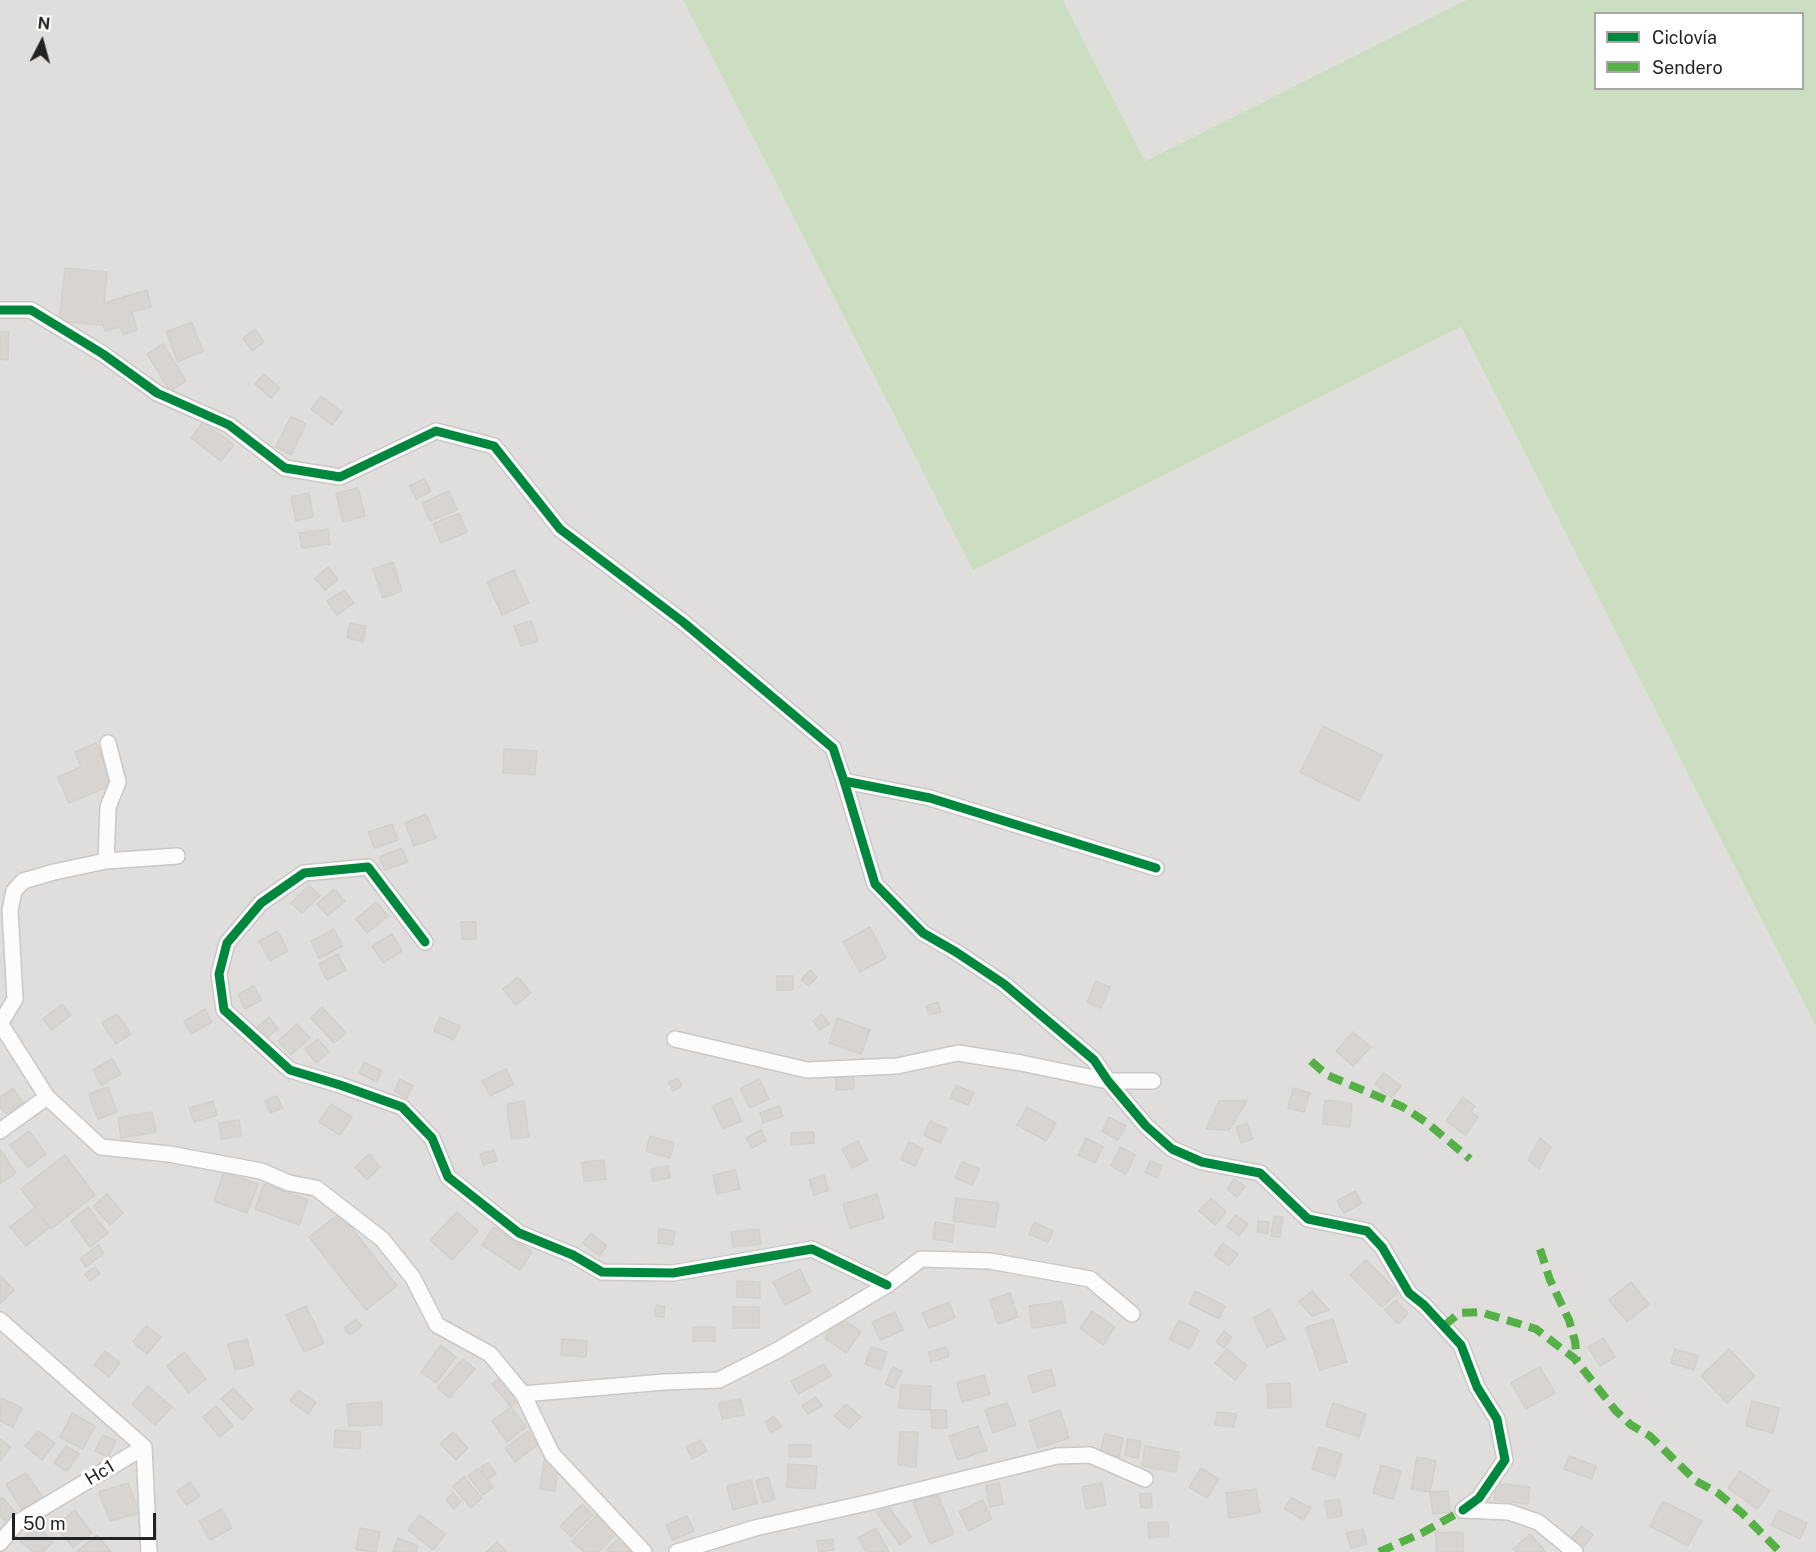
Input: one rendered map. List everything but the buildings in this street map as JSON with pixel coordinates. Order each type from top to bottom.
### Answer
[{"type":"street","points":[[0,310],[31,310],[104,354],[157,393],[229,425],[285,468],[340,477],[436,431],[494,446],[560,529],[683,622],[833,747],[874,884],[922,933],[956,952],[1004,984],[1094,1060],[1108,1081],[1146,1126],[1172,1149],[1202,1162],[1260,1173],[1308,1219],[1367,1231],[1382,1247],[1409,1293],[1424,1305],[1461,1345],[1477,1387],[1497,1419],[1505,1460],[1479,1498],[1463,1510],[1509,1512],[1538,1522],[1575,1552]]},
{"type":"street","points":[[106,861],[108,807],[118,782],[108,743]]},
{"type":"street","points":[[844,782],[930,798],[1156,868]]},
{"type":"street","points":[[177,856],[106,861],[54,872],[23,881],[14,891],[10,910],[15,999],[0,1024],[47,1097],[101,1147],[169,1154],[261,1171],[289,1182],[316,1188],[382,1239],[413,1278],[437,1325],[490,1354],[523,1394],[552,1454],[644,1552]]},
{"type":"street","points":[[425,942],[368,867],[304,873],[261,903],[228,943],[219,974],[224,1010],[290,1070],[340,1084],[402,1107],[432,1138],[448,1177],[519,1233],[573,1255],[602,1272],[673,1273],[812,1249],[886,1285]]},
{"type":"street","points":[[675,1039],[807,1070],[897,1066],[958,1053],[1022,1062],[1108,1081],[1153,1081]]},
{"type":"street","points":[[0,1131],[47,1097]]},
{"type":"street","points":[[523,1394],[664,1382],[719,1380],[778,1350],[886,1285],[921,1259],[990,1261],[1090,1279],[1132,1314]]},
{"type":"street","points":[[0,1320],[144,1447],[149,1552]]},
{"type":"street","name":"Hc1","points":[[0,1543],[17,1523],[144,1447]]},
{"type":"street","points":[[676,1552],[755,1528],[1057,1456],[1090,1455],[1145,1479]]},
{"type":"shaded area","points":[[0,0],[683,0],[973,571],[1461,327],[1816,1027],[1816,1552],[0,1552]]},
{"type":"shaded area","points":[[1063,0],[1466,0],[1145,161]]},
{"type":"green space","points":[[683,0],[1063,0],[1145,161],[1466,0],[1816,0],[1816,1027],[1461,327],[973,571]]},
{"type":"marked path","points":[[1311,1061],[1327,1075],[1403,1107],[1426,1122],[1470,1159]]},
{"type":"marked path","points":[[1540,1249],[1550,1280],[1569,1320],[1575,1341],[1577,1361]]},
{"type":"marked path","points":[[1444,1326],[1459,1313],[1480,1312],[1536,1329],[1574,1358],[1616,1411],[1631,1425],[1650,1436],[1696,1481],[1718,1493],[1742,1513],[1780,1552]]},
{"type":"marked path","points":[[1379,1552],[1422,1533],[1463,1510]]},
{"type":"cycle path","points":[[0,310],[31,310],[103,354],[157,393],[229,425],[285,468],[340,477],[436,431],[494,446],[560,529],[683,622],[833,748],[844,781],[930,798],[1156,868]]},
{"type":"cycle path","points":[[844,781],[875,884],[923,933],[1004,984],[1094,1060],[1108,1081],[1146,1126],[1172,1149],[1202,1162],[1260,1173],[1308,1219],[1367,1231],[1382,1247],[1409,1293],[1424,1305],[1461,1345],[1477,1387],[1497,1419],[1505,1460],[1479,1498],[1463,1510]]},
{"type":"cycle path","points":[[425,942],[368,867],[304,873],[261,903],[227,943],[219,974],[224,1010],[290,1070],[402,1107],[432,1138],[448,1177],[519,1233],[573,1255],[602,1272],[673,1273],[812,1249],[887,1285]]}]
